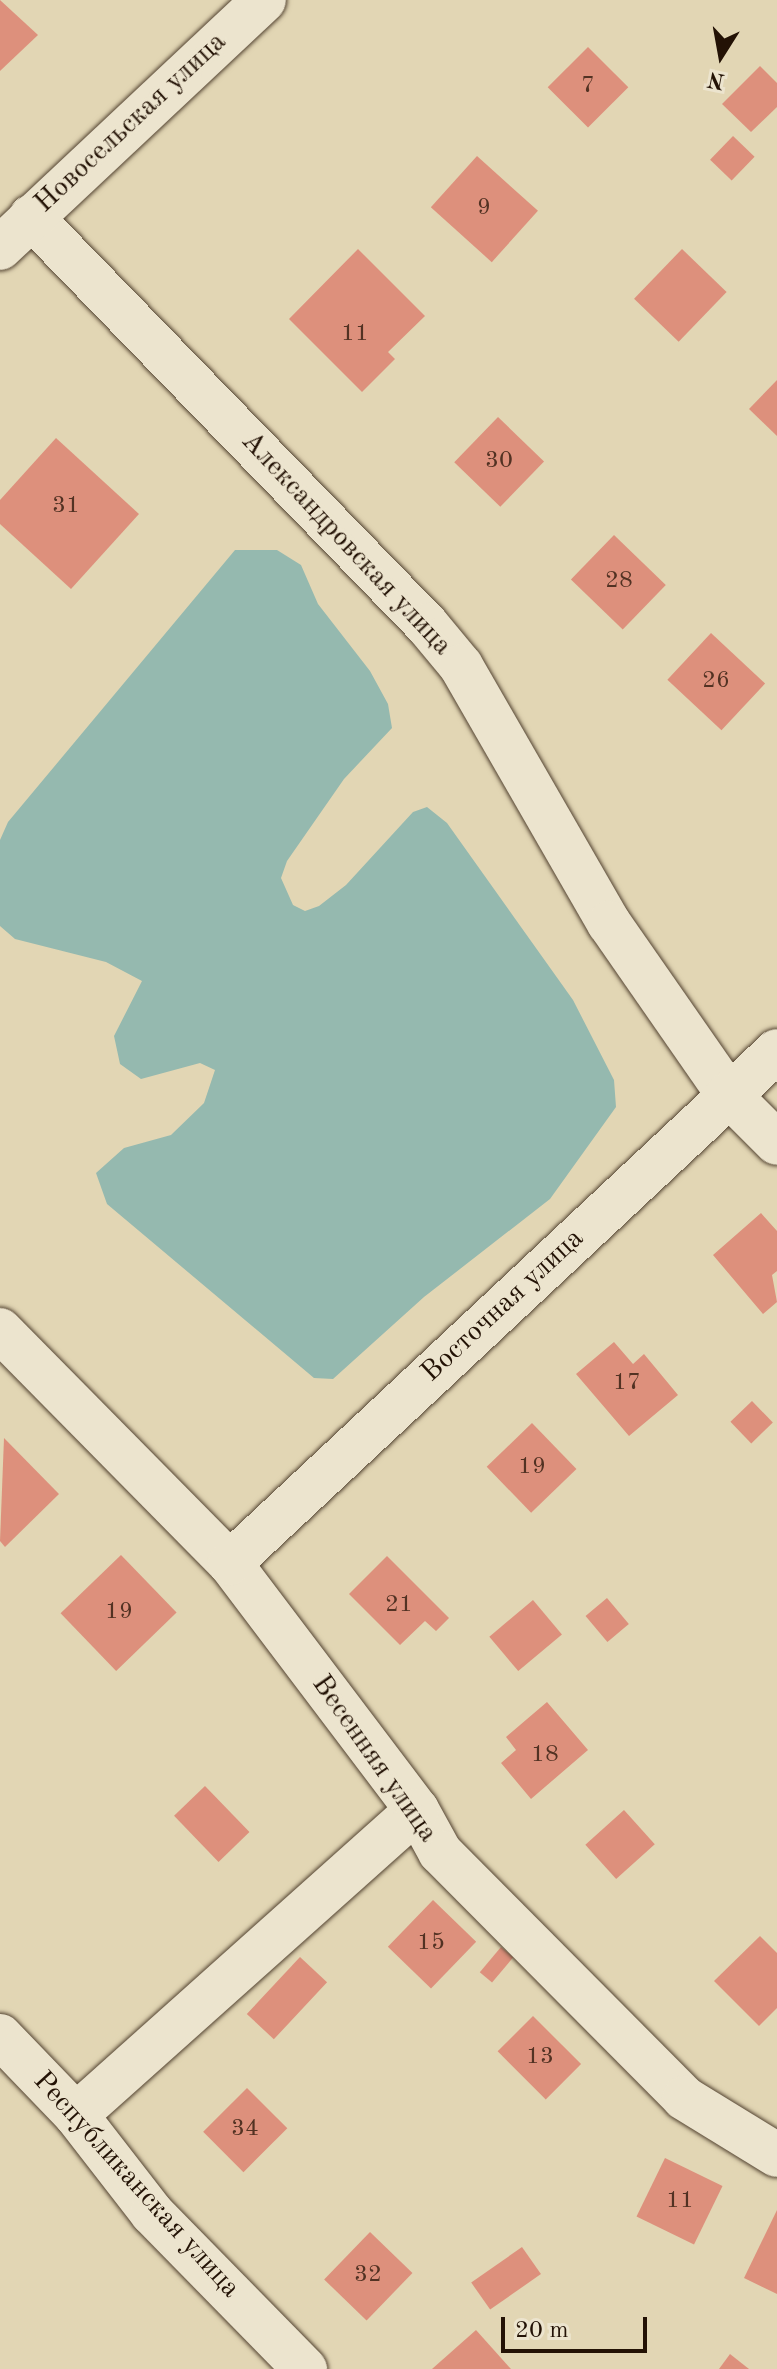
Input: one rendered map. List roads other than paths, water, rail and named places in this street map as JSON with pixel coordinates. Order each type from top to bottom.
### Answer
[{"type":"street","name":"Новосельская улица","points":[[0,248],[264,0]]},
{"type":"street","name":"Александровская улица","points":[[31,217],[427,625],[461,666],[558,842],[728,1094],[777,1143]]},
{"type":"street","name":"Восточная улица","points":[[230,1563],[777,1051]]},
{"type":"street","name":"Весенняя улица","points":[[0,1330],[230,1563],[417,1810],[440,1852],[684,2098],[777,2155]]},
{"type":"street","points":[[76,2115],[417,1810]]},
{"type":"street","name":"Республиканская улица","points":[[0,2036],[76,2115],[152,2213],[305,2369]]},
{"type":"water","points":[[235,550],[277,550],[301,565],[318,604],[370,671],[388,704],[392,728],[344,779],[287,861],[281,878],[293,905],[305,911],[319,906],[346,885],[413,812],[427,807],[447,823],[573,1000],[614,1080],[616,1107],[550,1199],[424,1297],[333,1379],[314,1378],[107,1204],[96,1173],[124,1148],[171,1135],[204,1103],[215,1070],[200,1063],[141,1079],[120,1064],[114,1036],[142,981],[106,962],[15,939],[0,926],[0,840],[8,822]]}]
